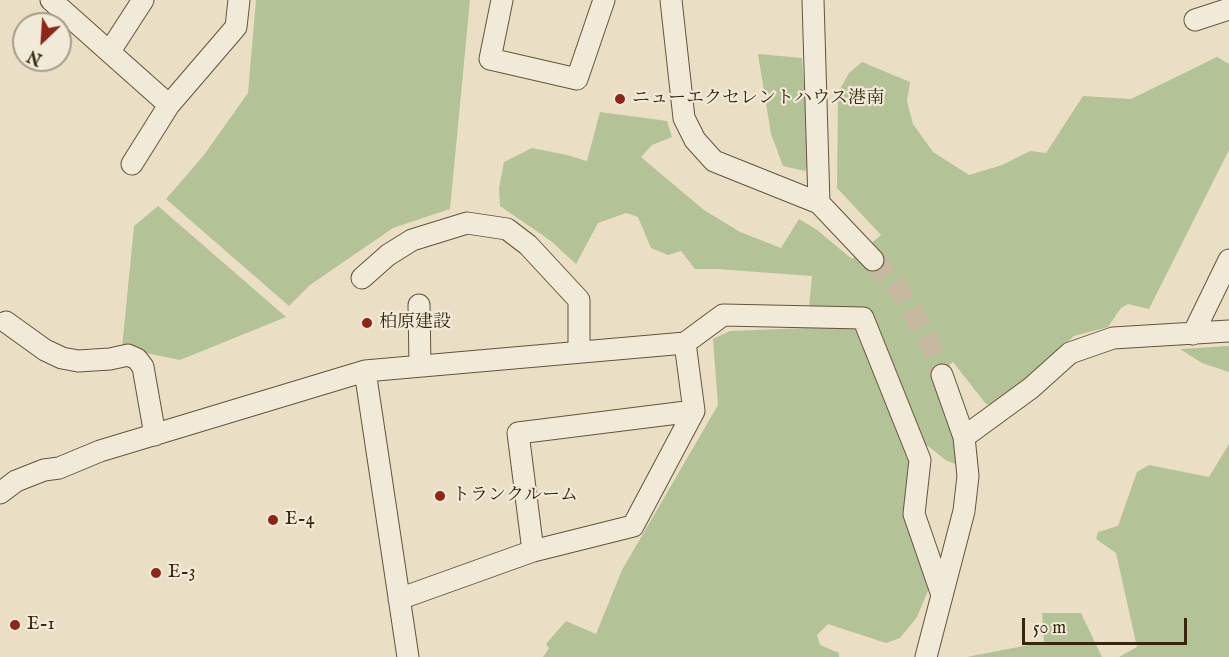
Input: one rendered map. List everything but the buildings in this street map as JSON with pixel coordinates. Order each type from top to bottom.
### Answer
[{"type":"street","points":[[51,0],[170,105]]},
{"type":"street","points":[[110,51],[143,0]]},
{"type":"street","points":[[132,164],[170,105],[236,27],[239,0]]},
{"type":"street","points":[[502,0],[490,59],[577,79],[604,0]]},
{"type":"street","points":[[671,0],[684,118],[694,140],[714,161],[819,203],[873,260]]},
{"type":"street","points":[[813,0],[819,203]]},
{"type":"street","points":[[1195,20],[1229,9]]},
{"type":"street","points":[[362,278],[388,255],[419,237],[467,224],[507,229],[528,245],[579,300],[579,351]]},
{"type":"street","points":[[1193,333],[1229,260]]},
{"type":"street","points":[[419,305],[420,366]]},
{"type":"street","points":[[0,493],[16,481],[59,468],[100,451],[365,371],[685,343],[723,315],[863,318],[920,460],[914,514],[942,595]]},
{"type":"street","points":[[6,322],[45,350],[62,358],[78,361],[110,359],[128,355],[137,358],[143,368],[155,435]]},
{"type":"street","points":[[964,437],[1031,388],[1070,353],[1113,338],[1229,331]]},
{"type":"street","points":[[399,599],[533,551],[633,526],[694,411],[685,343]]},
{"type":"street","points":[[365,371],[408,657]]},
{"type":"street","points":[[926,657],[964,511],[968,476],[964,437],[942,375]]},
{"type":"street","points":[[533,551],[518,433],[694,411]]},
{"type":"green space","points":[[256,0],[470,0],[450,209],[393,228],[310,285],[289,306],[166,199],[204,155],[248,93]]},
{"type":"green space","points":[[758,54],[802,58],[810,164],[805,171],[783,166],[771,134]]},
{"type":"green space","points":[[1217,57],[1229,64],[1229,150],[1149,309],[1128,304],[1121,308],[1108,327],[1074,336],[996,406],[986,404],[953,362],[933,378],[954,439],[958,465],[947,461],[928,446],[911,454],[930,586],[917,617],[900,638],[886,643],[828,624],[817,635],[820,645],[839,653],[839,657],[543,657],[549,648],[546,644],[566,621],[596,634],[622,570],[718,405],[713,339],[730,331],[807,328],[812,276],[695,269],[681,251],[668,255],[651,248],[638,217],[626,213],[598,223],[576,264],[551,241],[500,206],[499,188],[504,162],[532,148],[587,161],[600,112],[667,121],[672,137],[652,145],[641,157],[704,210],[740,232],[781,248],[799,219],[817,230],[852,259],[881,235],[837,188],[838,93],[849,73],[862,62],[910,82],[907,101],[913,124],[933,152],[969,175],[1002,165],[1030,151],[1046,153],[1083,96],[1131,99]]},
{"type":"green space","points":[[158,206],[286,317],[180,360],[122,348],[134,226]]},
{"type":"green space","points":[[1229,346],[1229,372],[1202,363],[1180,349]]},
{"type":"green space","points":[[1229,444],[1229,657],[1119,657],[1137,647],[1116,553],[1096,539],[1098,532],[1118,526],[1137,472],[1149,465],[1209,477]]},
{"type":"green space","points":[[1042,613],[1081,613],[1102,657],[967,657],[1044,642]]},
{"type":"tunnel","points":[[873,260],[894,283],[908,304],[928,339],[942,375]]},
{"type":"place","name":"ニューエクセレントハウス港南","points":[[620,99]]},
{"type":"place","name":"柏原建設","points":[[367,323]]},
{"type":"place","name":"トランクルーム","points":[[440,496]]},
{"type":"place","name":"E-4","points":[[273,520]]},
{"type":"place","name":"E-3","points":[[156,573]]},
{"type":"place","name":"E-1","points":[[15,625]]}]
